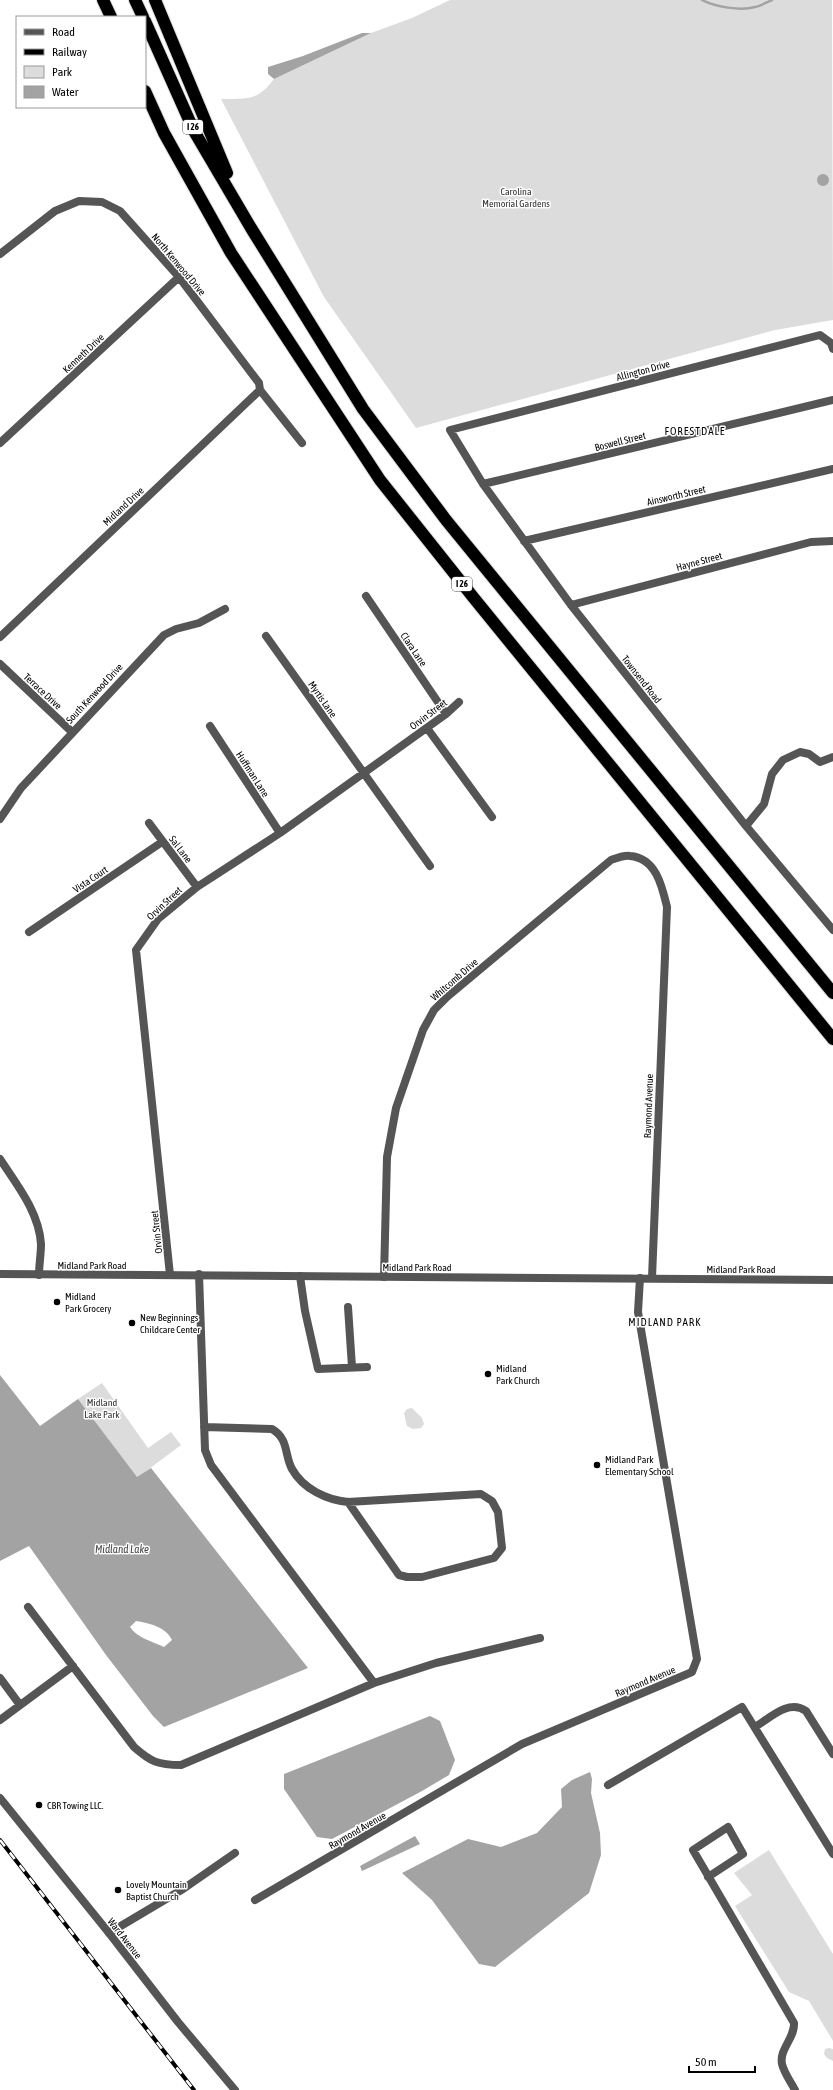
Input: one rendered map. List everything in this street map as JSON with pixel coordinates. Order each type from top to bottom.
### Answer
[{"type":"highway","points":[[103,0],[111,16]]},
{"type":"highway","points":[[136,0],[143,16]]},
{"type":"highway","points":[[155,0],[200,112],[251,228]]},
{"type":"highway","name":"I 26","points":[[146,23],[194,131],[251,228],[363,409],[446,520],[833,993]]},
{"type":"highway","name":"I 26","points":[[146,93],[164,133],[231,253],[380,480],[473,598],[833,1040]]},
{"type":"street","name":"North Kenwood Drive","points":[[0,254],[55,211],[78,201],[102,202],[120,211],[179,277],[259,383],[260,390],[302,443]]},
{"type":"street","name":"Kenneth Drive","points":[[0,443],[179,277]]},
{"type":"street","name":"Allington Drive","points":[[450,430],[820,334],[831,343],[833,349]]},
{"type":"street","name":"Midland Drive","points":[[0,637],[260,390]]},
{"type":"street","name":"Boswell Street","points":[[483,484],[833,400]]},
{"type":"street","name":"Townsend Road","points":[[450,430],[483,484],[570,605],[746,826],[833,930]]},
{"type":"street","name":"Ainsworth Street","points":[[524,541],[833,469]]},
{"type":"street","name":"Hayne Street","points":[[570,605],[811,542],[833,541]]},
{"type":"street","name":"Clara Lane","points":[[366,596],[446,714]]},
{"type":"street","name":"South Kenwood Drive","points":[[0,819],[21,788],[164,634],[199,623],[226,609]]},
{"type":"street","name":"Myrtis Lane","points":[[266,636],[430,866]]},
{"type":"street","name":"Terrace Drive","points":[[0,664],[72,732]]},
{"type":"street","name":"Orvin Street","points":[[170,1275],[136,950],[158,920],[197,887],[280,833],[427,728],[459,702]]},
{"type":"street","name":"Huffman Lane","points":[[210,726],[280,833]]},
{"type":"street","points":[[427,728],[492,817]]},
{"type":"street","points":[[746,826],[764,804],[772,774],[783,760],[800,752],[809,754],[820,762],[833,757]]},
{"type":"street","name":"Sal Lane","points":[[149,823],[197,887]]},
{"type":"street","name":"Vista Court","points":[[29,932],[162,842]]},
{"type":"street","name":"Whitcomb Drive","points":[[384,1277],[387,1157],[396,1108],[423,1030],[434,1010],[447,997],[612,860],[628,855],[642,859],[661,880],[667,907],[665,934]]},
{"type":"street","name":"Raymond Avenue","points":[[652,1278],[665,934]]},
{"type":"street","points":[[0,1159],[26,1198],[38,1228],[41,1244],[39,1275]]},
{"type":"street","name":"Midland Park Road","points":[[0,1274],[199,1274],[384,1277],[833,1280]]},
{"type":"street","points":[[199,1274],[205,1450],[211,1465],[374,1683]]},
{"type":"street","points":[[300,1276],[305,1311],[318,1369],[367,1366]]},
{"type":"street","name":"Raymond Avenue","points":[[255,1900],[522,1744],[692,1672],[697,1659],[638,1312],[640,1278]]},
{"type":"street","points":[[348,1307],[352,1367]]},
{"type":"street","points":[[204,1427],[272,1429],[281,1434],[292,1469],[309,1488],[333,1501],[348,1502],[481,1494],[492,1501],[498,1512],[502,1548],[494,1558],[422,1577],[407,1577],[399,1575],[348,1502]]},
{"type":"street","points":[[28,1607],[134,1747],[150,1761],[162,1765],[181,1765],[374,1683],[436,1663],[540,1638]]},
{"type":"street","points":[[0,1720],[73,1666]]},
{"type":"street","points":[[0,1678],[20,1705]]},
{"type":"street","points":[[608,1785],[742,1706],[833,1854]]},
{"type":"street","points":[[755,1727],[788,1707],[800,1707],[806,1711],[833,1754]]},
{"type":"street","name":"Ward Avenue","points":[[0,1798],[178,2022],[235,2090]]},
{"type":"street","points":[[708,1877],[743,1854],[728,1828],[693,1850],[708,1877],[794,2023],[795,2031],[782,2056],[782,2065],[795,2090]]},
{"type":"street","points":[[108,1933],[182,1889],[235,1853]]},
{"type":"green space","name":"Carolina Memorial Gardens","points":[[450,0],[832,0],[833,320],[775,330],[416,428],[324,297],[221,99],[245,98],[256,95],[262,92],[274,79],[371,33],[412,18]]},
{"type":"green space","name":"Midland Lake Park","points":[[102,1383],[148,1448],[171,1432],[181,1445],[137,1478],[78,1399]]},
{"type":"green space","points":[[412,1408],[422,1418],[424,1424],[421,1428],[413,1429],[407,1426],[404,1413],[407,1409]]},
{"type":"green space","points":[[769,1850],[833,1954],[833,2041],[809,2001],[789,1992],[735,1906],[752,1895],[734,1873]]},
{"type":"green space","points":[[825,2049],[833,2049],[833,2061],[827,2058],[824,2054]]},
{"type":"water","points":[[362,33],[371,33],[274,79],[268,74],[268,67],[303,56]]},
{"type":"water","points":[[821,174],[825,174],[829,180],[825,186],[821,186],[817,182],[817,178]]},
{"type":"water","name":"Midland Lake","points":[[0,1375],[40,1426],[78,1399],[137,1477],[151,1468],[308,1668],[164,1727],[153,1716],[106,1655],[29,1546],[0,1561]],"holes":[[[136,1621],[157,1626],[166,1632],[172,1640],[164,1647],[136,1634],[130,1627]]]},
{"type":"water","points":[[430,1716],[440,1721],[455,1760],[449,1775],[332,1839],[317,1837],[284,1789],[284,1774]]},
{"type":"water","points":[[590,1772],[592,1779],[591,1793],[600,1833],[601,1855],[589,1893],[495,1967],[479,1964],[432,1900],[402,1873],[468,1839],[501,1847],[537,1833],[562,1807],[561,1789],[572,1780]]},
{"type":"water","points":[[415,1836],[420,1844],[362,1871],[360,1866]]},
{"type":"waterway","points":[[702,0],[721,6],[743,9],[762,5],[772,0]]},
{"type":"railway","points":[[0,1840],[194,2090]]},
{"type":"place","name":"Midland Park Grocery","points":[[57,1302]]},
{"type":"place","name":"New Beginnings Childcare Center","points":[[132,1323]]},
{"type":"place","name":"Midland Park Church","points":[[488,1374]]},
{"type":"place","name":"Midland Park Elementary School","points":[[597,1465]]},
{"type":"place","name":"CBR Towing LLC.","points":[[39,1805]]},
{"type":"place","name":"Lovely Mountain Baptist Church","points":[[118,1890]]},
{"type":"district","name":"FORESTDALE","points":[[695,431]]},
{"type":"district","name":"MIDLAND PARK","points":[[665,1322]]}]
